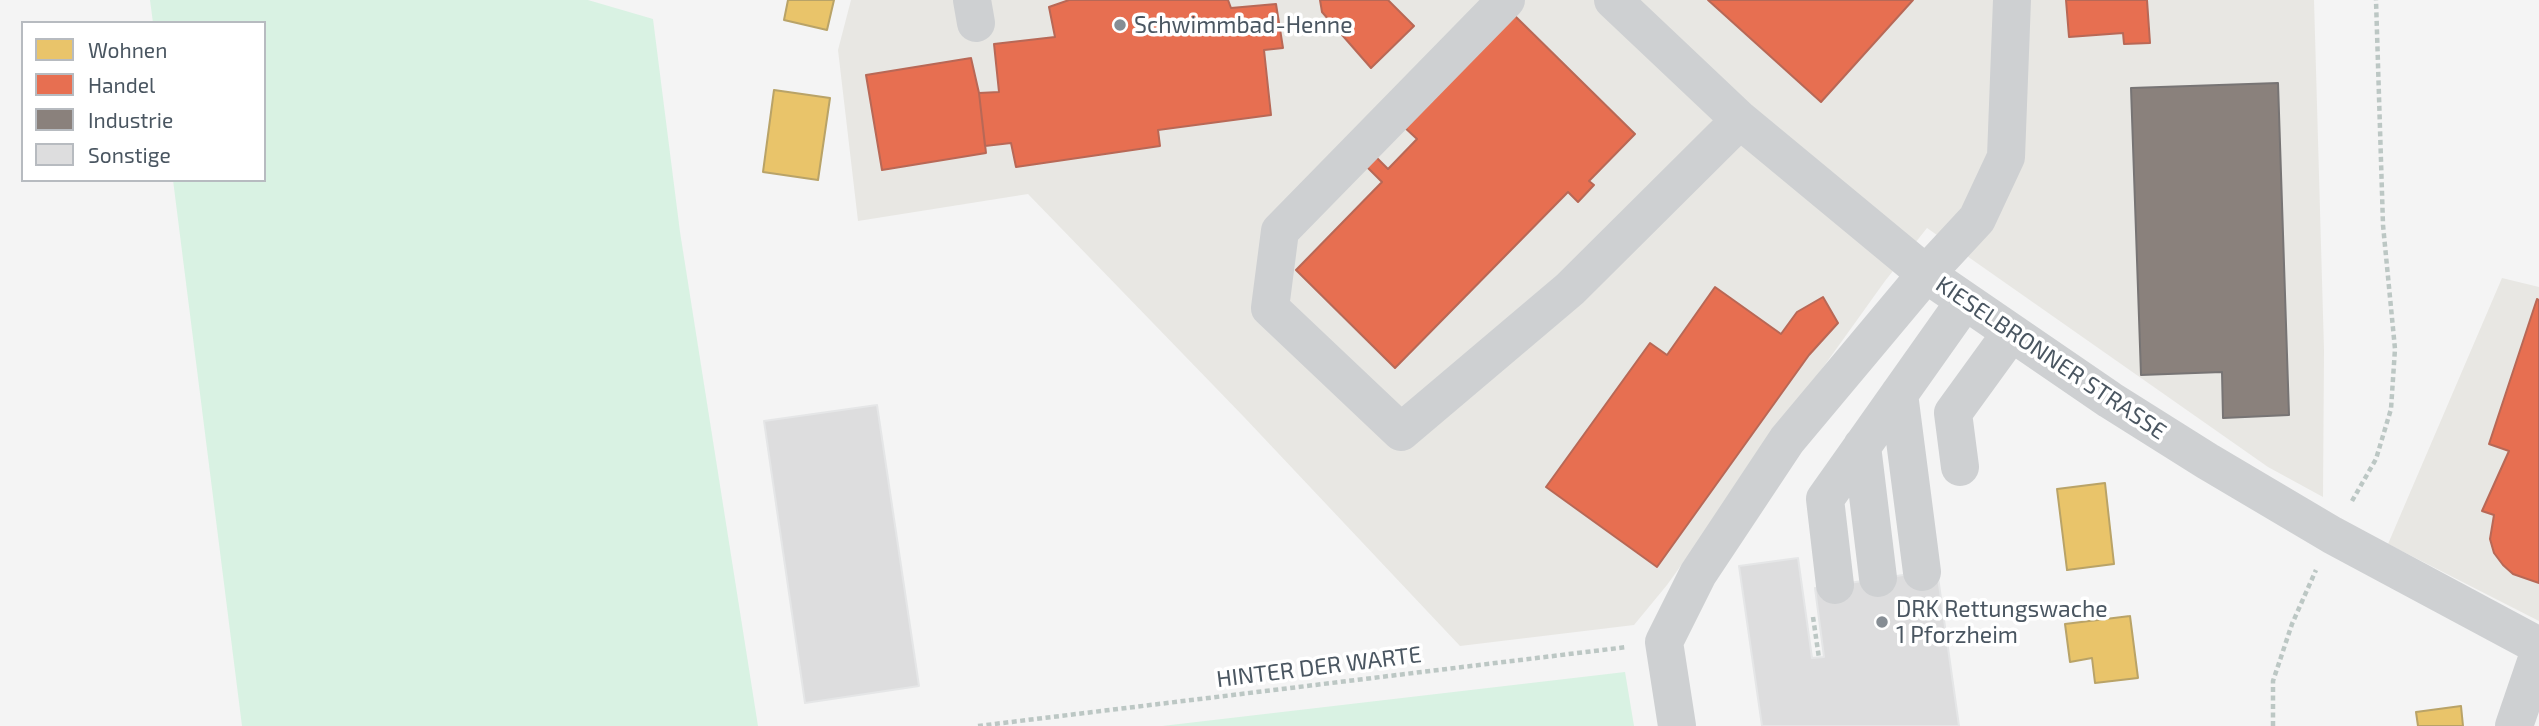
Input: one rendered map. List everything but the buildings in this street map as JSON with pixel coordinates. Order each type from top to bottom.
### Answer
[{"type":"street","points":[[1506,0],[1280,231],[1270,308],[1401,432],[1570,289],[1740,120]]},
{"type":"street","name":"KIESELBRONNER STRASSE","points":[[1613,0],[1740,120],[1926,274],[2110,400],[2332,536],[2539,646]]},
{"type":"street","points":[[1677,726],[1664,642],[1698,574],[1787,440],[1926,274],[1977,219],[2006,157],[2012,0]]},
{"type":"street","points":[[1871,433],[1879,579],[1871,433],[1965,301]]},
{"type":"street","points":[[1960,467],[1953,413],[2011,333]]},
{"type":"street","points":[[2514,726],[2539,653]]},
{"type":"path","points":[[2273,726],[2273,681],[2292,624],[2332,536],[2376,459],[2391,409],[2395,349],[2383,225],[2376,0]]},
{"type":"path","name":"HINTER DER WARTE","points":[[978,726],[1664,642]]},
{"type":"shaded area","points":[[851,0],[2314,0],[2324,350],[2323,497],[2268,467],[1927,228],[1885,281],[1667,585],[1634,625],[1460,646],[1028,194],[858,221],[838,50]]},
{"type":"shaded area","points":[[2502,278],[2539,287],[2539,621],[2388,544]]},
{"type":"green space","points":[[150,0],[588,0],[653,19],[680,232],[758,726],[242,726],[173,182],[266,182],[266,21],[153,21]]},
{"type":"green space","points":[[1625,672],[1634,726],[1162,726]]},
{"type":"place","name":"Schwimmbad-Henne","points":[[1120,25]]},
{"type":"place","name":"DRK Rettungswache 1 Pforzheim","points":[[1882,622]]}]
